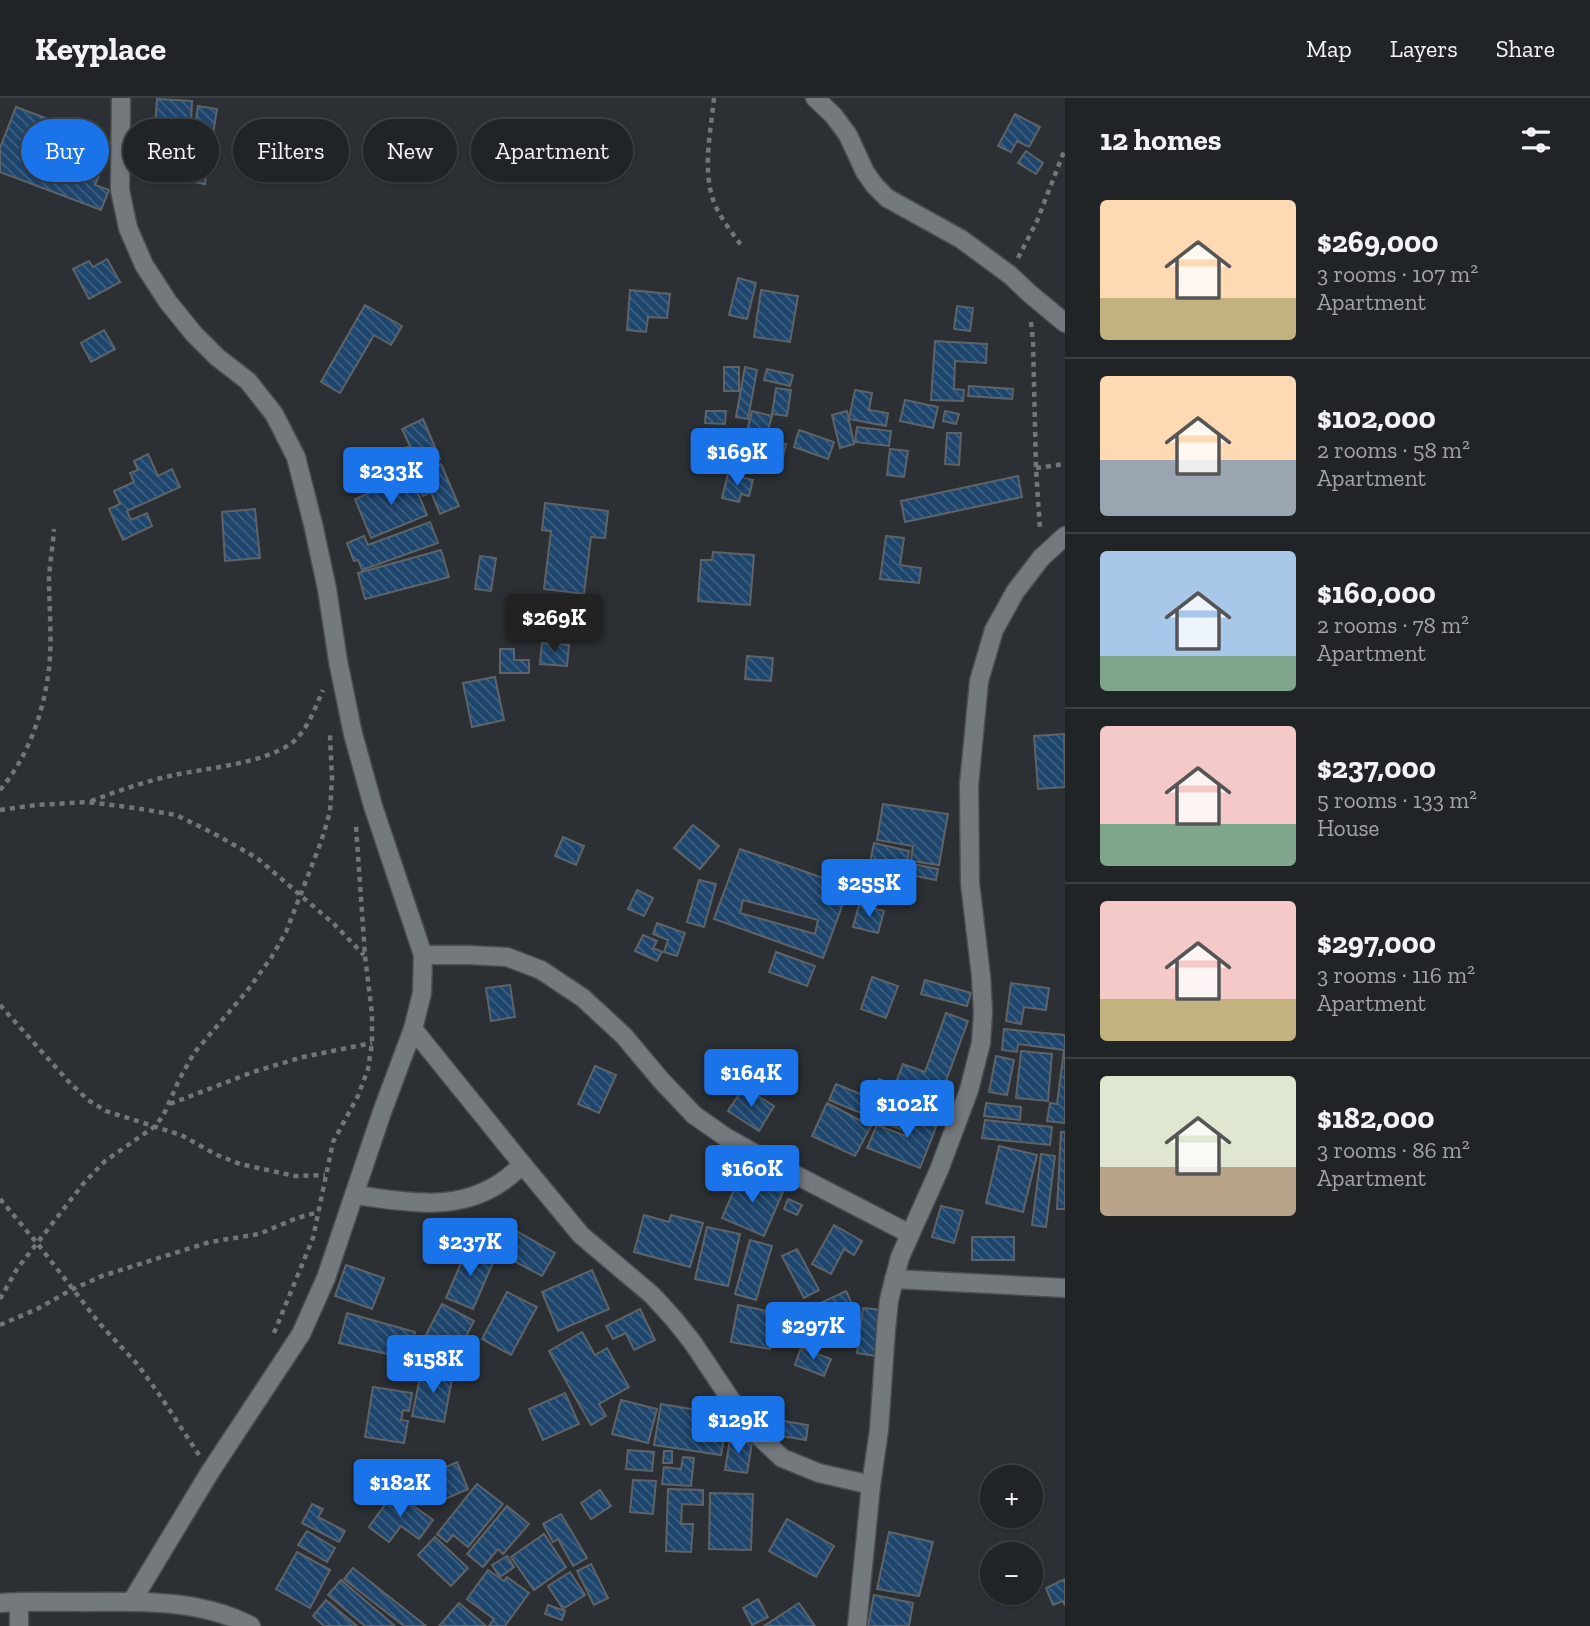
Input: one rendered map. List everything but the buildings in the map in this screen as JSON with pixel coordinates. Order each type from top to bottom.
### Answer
[{"type":"street","points":[[121,98],[120,190],[128,228],[144,265],[168,302],[194,334],[217,357],[248,381],[274,414],[296,457],[327,589],[353,734],[373,806],[423,956],[422,993],[414,1029],[382,1112],[326,1278],[301,1334],[210,1472],[132,1601]]},
{"type":"street","points":[[815,98],[834,116],[848,135],[865,172],[887,198],[961,239],[1010,275],[1065,323]]},
{"type":"street","points":[[857,1626],[889,1300],[900,1257],[939,1170],[969,1090],[981,1043],[981,976],[970,883],[969,785],[979,681],[994,631],[1015,592],[1041,558],[1065,536]]},
{"type":"street","points":[[423,956],[507,957],[541,970],[583,998],[624,1036],[694,1115],[727,1138],[765,1159],[910,1234]]},
{"type":"street","points":[[414,1029],[581,1235],[652,1295],[674,1319],[694,1343],[749,1427],[782,1458],[819,1473],[871,1485]]},
{"type":"street","points":[[355,1195],[422,1204],[450,1202],[474,1196],[498,1185],[523,1166]]},
{"type":"street","points":[[894,1279],[1065,1288]]},
{"type":"street","points":[[0,1603],[132,1601],[191,1607],[236,1618],[251,1626]]},
{"type":"street","points":[[19,1602],[19,1626]]},
{"type":"path","points":[[714,98],[708,162],[712,198],[743,248]]},
{"type":"path","points":[[1010,275],[1037,220],[1065,149]]},
{"type":"path","points":[[1028,293],[1034,341],[1041,558]]},
{"type":"path","points":[[1036,468],[1065,464]]},
{"type":"path","points":[[0,790],[14,773],[30,742],[49,674],[50,576],[54,529]]},
{"type":"path","points":[[88,802],[127,788],[255,759],[280,750],[295,740],[305,728],[326,683],[327,697]]},
{"type":"path","points":[[0,1299],[18,1269],[83,1184],[105,1161],[154,1126],[163,1115],[194,1053],[247,991],[286,932],[330,812],[332,778],[329,725]]},
{"type":"path","points":[[0,810],[88,802],[176,815],[257,859],[334,924],[365,956]]},
{"type":"path","points":[[273,1337],[313,1238],[333,1142],[358,1096],[368,1069],[372,1014],[355,817]]},
{"type":"path","points":[[0,1005],[69,1082],[88,1100],[106,1111],[181,1135],[240,1164],[295,1176],[325,1175]]},
{"type":"path","points":[[170,1104],[253,1072],[303,1057],[372,1042]]},
{"type":"path","points":[[0,1199],[100,1324],[138,1365],[210,1472]]},
{"type":"path","points":[[0,1325],[73,1289],[129,1266],[211,1242],[259,1234],[319,1212]]}]
